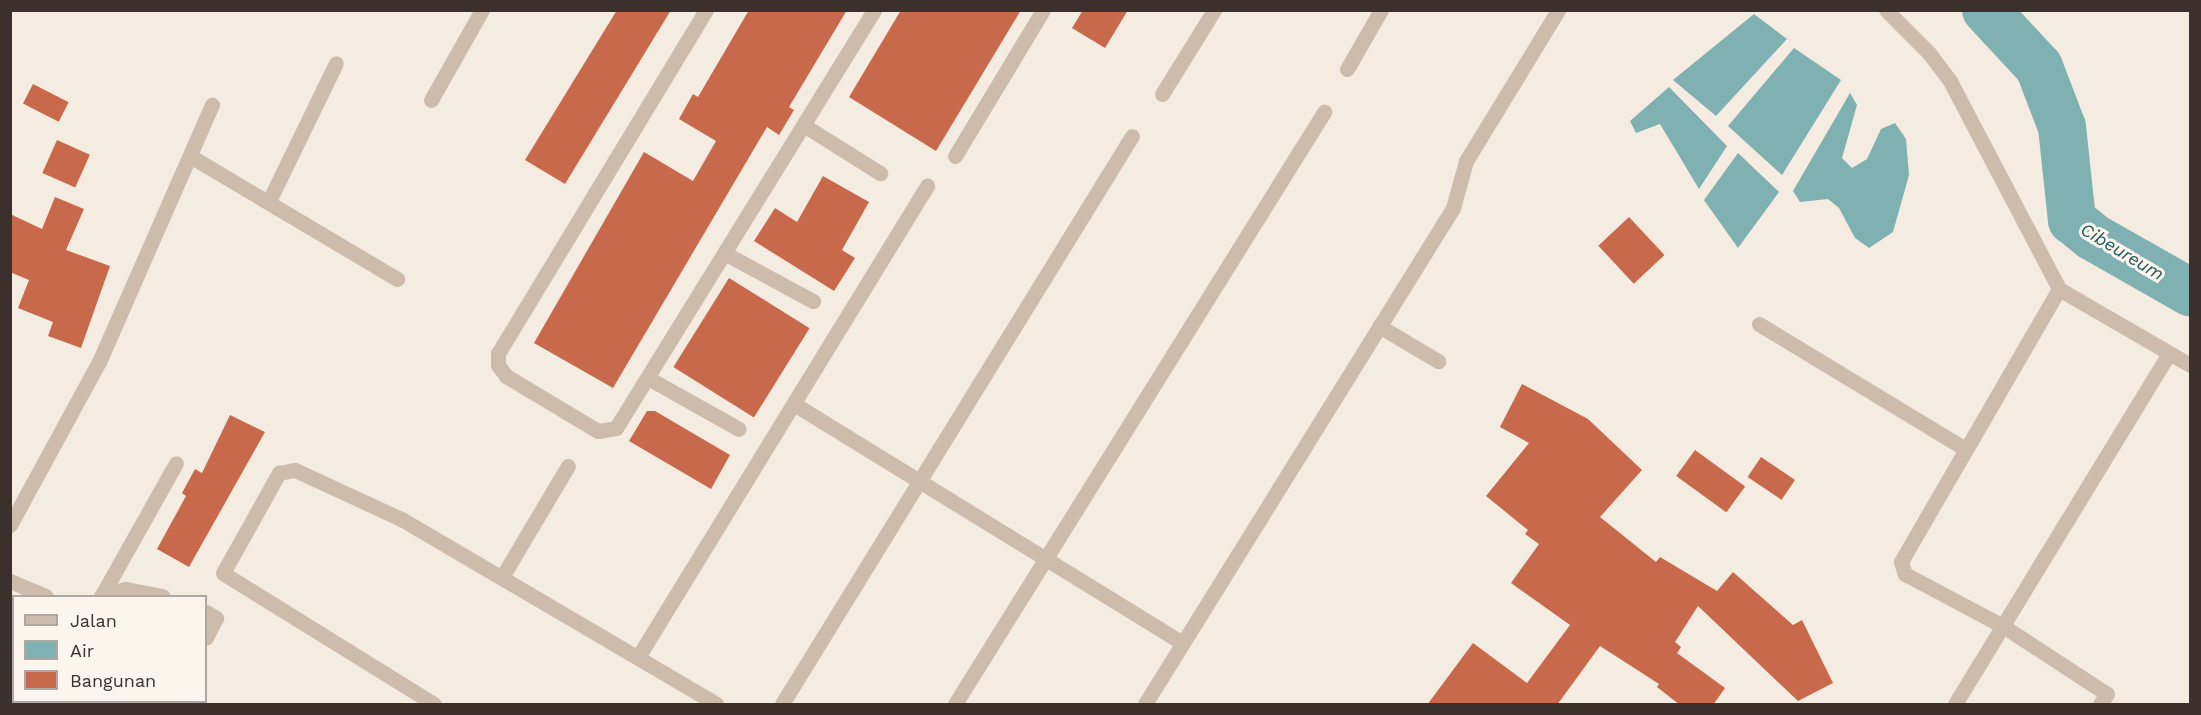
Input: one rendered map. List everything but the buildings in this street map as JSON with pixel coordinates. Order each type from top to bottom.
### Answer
[{"type":"street","points":[[431,100],[482,10]]},
{"type":"street","points":[[706,10],[498,353],[498,365],[506,376],[598,431],[616,428],[726,254],[874,10]]},
{"type":"street","points":[[955,156],[1042,10]]},
{"type":"street","points":[[1162,94],[1214,10]]},
{"type":"street","points":[[1347,69],[1382,10]]},
{"type":"street","points":[[1145,705],[1454,208],[1466,161],[1558,10]]},
{"type":"street","points":[[1886,10],[1929,52],[1950,81],[2060,289],[2190,365]]},
{"type":"street","points":[[268,201],[336,63]]},
{"type":"street","points":[[10,525],[99,362],[212,105]]},
{"type":"street","points":[[955,705],[1324,112]]},
{"type":"street","points":[[805,126],[880,173]]},
{"type":"street","points":[[782,705],[1132,136]]},
{"type":"street","points":[[190,156],[397,279]]},
{"type":"street","points":[[638,657],[927,186]]},
{"type":"street","points":[[726,254],[813,301]]},
{"type":"street","points":[[2060,289],[1964,448],[1901,562],[1905,574],[2003,626],[2107,694],[2100,705]]},
{"type":"street","points":[[1759,324],[1964,448]]},
{"type":"street","points":[[1379,326],[1437,361]]},
{"type":"street","points":[[1955,705],[2169,353]]},
{"type":"street","points":[[648,378],[739,429]]},
{"type":"street","points":[[794,404],[1182,643]]},
{"type":"street","points":[[103,595],[176,463]]},
{"type":"street","points":[[502,577],[568,466]]},
{"type":"street","points":[[434,705],[223,573],[279,473],[286,469],[355,495],[502,577],[716,705]]},
{"type":"street","points":[[10,581],[42,595]]},
{"type":"street","points":[[105,595],[126,589],[153,595]]},
{"type":"street","points":[[207,613],[216,618],[207,636]]},
{"type":"water","points":[[1754,14],[1787,39],[1716,116],[1673,80]]},
{"type":"water","points":[[1794,48],[1841,80],[1782,175],[1728,126]]},
{"type":"water","points":[[1669,87],[1727,146],[1699,189],[1660,124],[1636,133],[1630,121]]},
{"type":"water","points":[[1850,93],[1857,105],[1842,158],[1852,168],[1867,159],[1881,129],[1895,123],[1906,139],[1909,175],[1893,232],[1869,248],[1855,238],[1839,208],[1828,199],[1800,202],[1793,191]]},
{"type":"water","points":[[1738,153],[1779,192],[1738,248],[1704,200]]},
{"type":"waterway","name":"Cibeureum","points":[[1986,10],[2039,67],[2062,127],[2072,220],[2093,237],[2190,292]]}]
